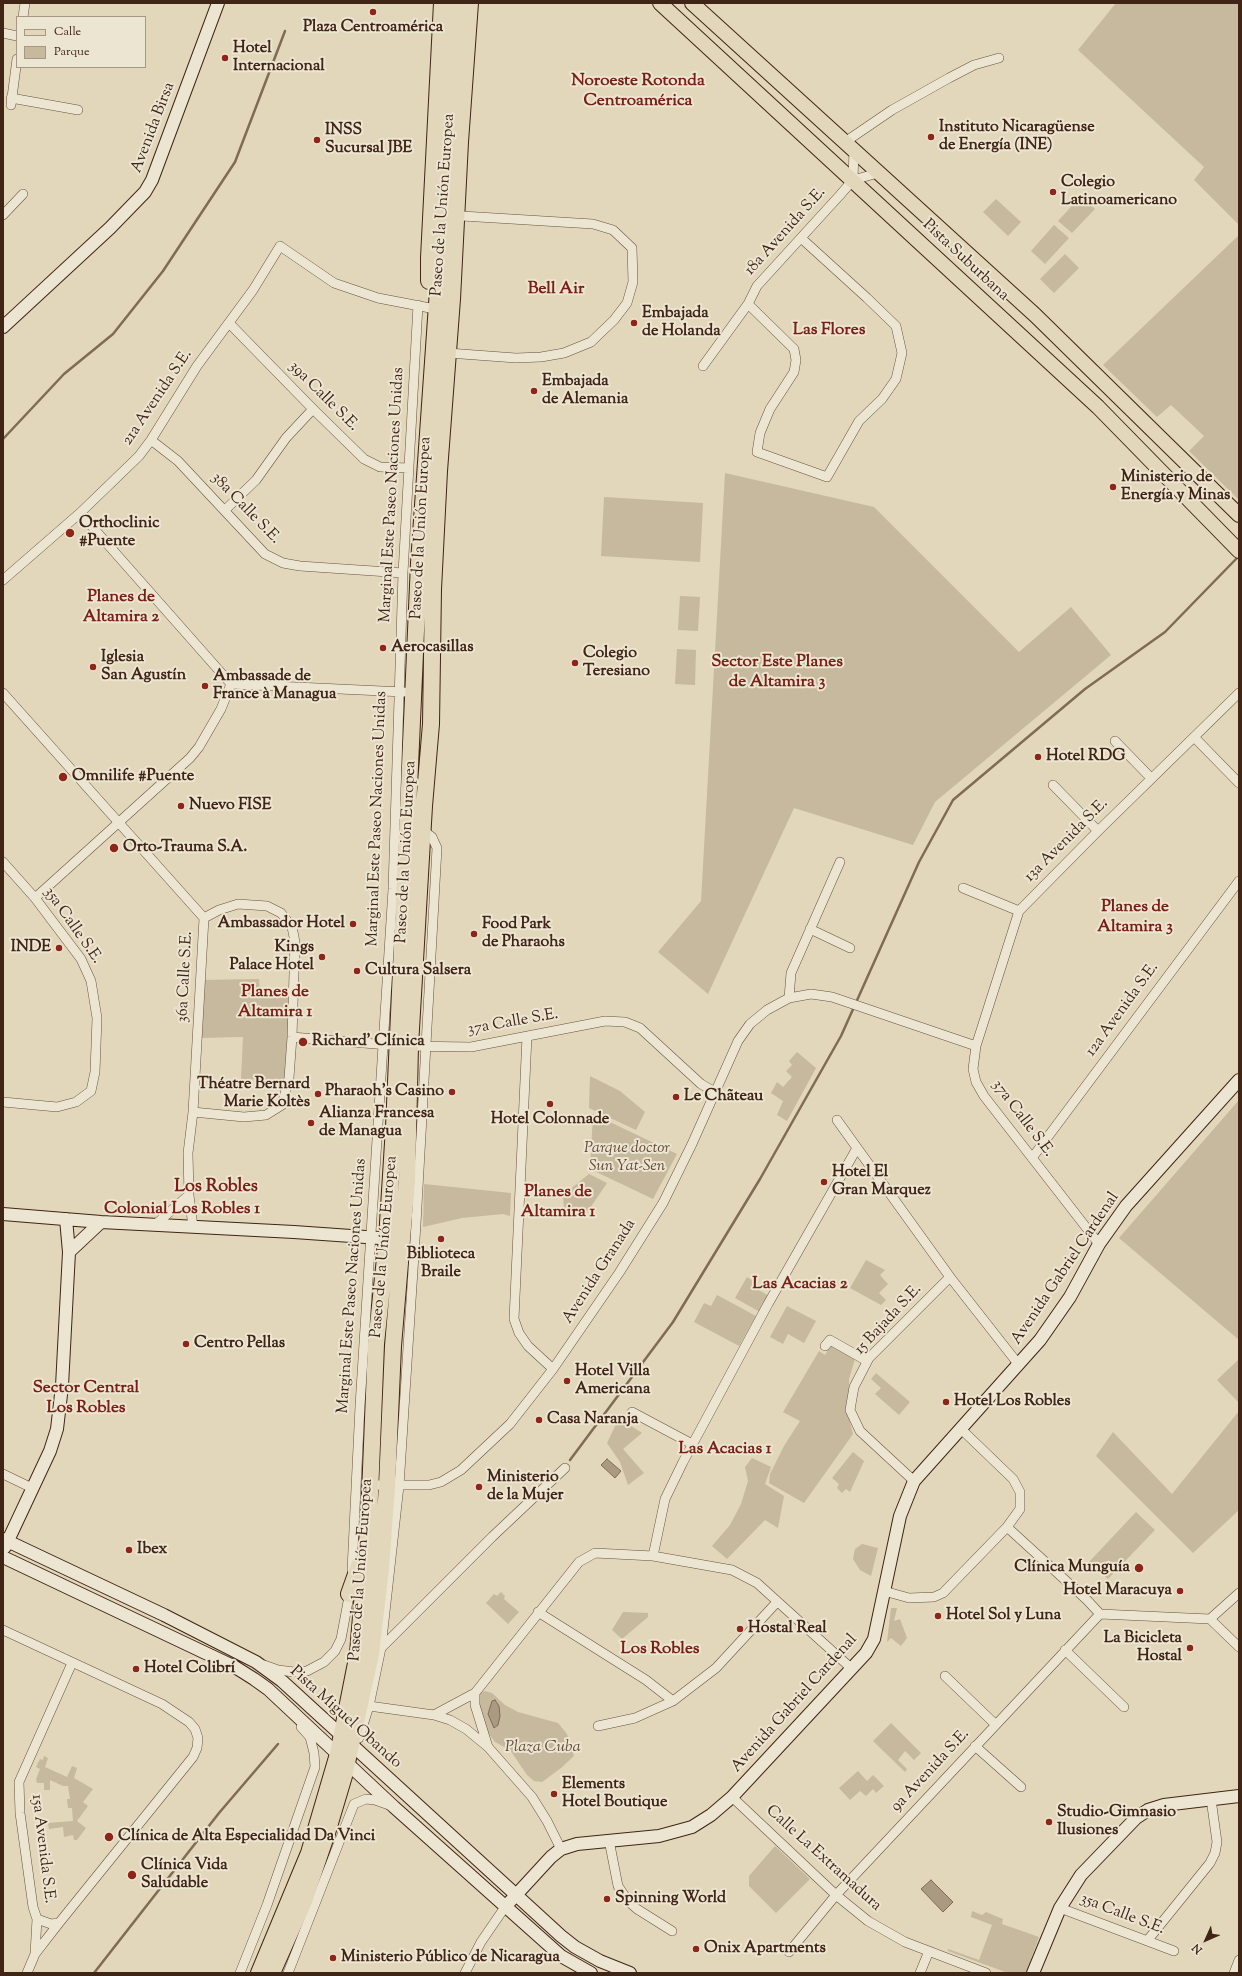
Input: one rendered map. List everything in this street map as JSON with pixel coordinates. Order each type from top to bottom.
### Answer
[{"type":"highway","points":[[441,352],[424,306],[429,258],[442,3]]},
{"type":"highway","name":"Paseo de la Unión Europea","points":[[349,1743],[369,1519],[369,1485],[376,1344],[387,1238],[397,1046],[416,831],[431,724],[433,589],[439,470],[441,352],[458,3]]},
{"type":"highway","name":"Paseo de la Unión Europea","points":[[452,299],[460,142],[470,3]]},
{"type":"highway","name":"Paseo de la Unión Europea","points":[[416,831],[406,692],[441,352],[460,251],[481,3]]},
{"type":"highway","name":"Paseo de la Unión Europea","points":[[259,1973],[309,1853],[349,1743],[376,1651],[394,1486],[394,1346],[387,1238]]},
{"type":"highway","points":[[349,1594],[361,1560],[369,1519]]},
{"type":"highway","name":"Paseo de la Unión Europea","points":[[272,1973],[312,1878],[327,1833],[342,1759]]},
{"type":"main road","name":"Pista Suburbana","points":[[660,3],[1098,407],[1239,551]]},
{"type":"main road","name":"Pista Suburbana","points":[[692,3],[1035,314],[1239,516]]},
{"type":"street","points":[[23,16],[25,3]]},
{"type":"street","name":"Avenida Birsa","points":[[3,327],[110,228],[145,192],[152,180],[218,3]]},
{"type":"street","points":[[3,34],[16,36]]},
{"type":"street","points":[[878,173],[853,180],[849,146],[892,110],[974,65],[999,58]]},
{"type":"street","points":[[16,66],[11,101],[78,110]]},
{"type":"street","name":"18a Avenida S.E.","points":[[703,366],[748,304],[757,286],[853,180]]},
{"type":"street","points":[[3,215],[24,194]]},
{"type":"street","points":[[441,352],[516,358],[541,357],[564,353],[591,342],[614,320],[627,302],[633,282],[632,248],[613,230],[594,224],[462,216]]},
{"type":"street","points":[[748,304],[794,349],[796,360],[794,372],[770,409],[760,433],[757,452],[827,477],[859,422],[882,399],[896,379],[902,353],[896,326],[801,238]]},
{"type":"street","name":"21a Avenida S.E.","points":[[3,580],[80,513],[139,456],[151,440],[197,366],[253,290],[280,246],[334,284],[378,298],[424,306]]},
{"type":"street","name":"Marginal Este Paseo Naciones Unidas","points":[[397,1046],[393,889],[406,692],[403,573],[409,468],[424,306]]},
{"type":"street","name":"39a Calle S.E.","points":[[229,322],[313,409],[364,459],[380,466],[409,468]]},
{"type":"street","points":[[226,510],[256,480],[286,438],[313,409]]},
{"type":"street","name":"38a Calle S.E.","points":[[151,440],[178,461],[226,510],[265,554],[283,563],[300,566],[403,573]]},
{"type":"street","points":[[80,513],[231,684],[406,692]]},
{"type":"street","points":[[35,898],[117,822],[190,758],[199,747],[221,709],[231,684]]},
{"type":"street","name":"36a Calle S.E.","points":[[3,693],[204,918],[193,1112],[188,1153],[189,1195],[193,1226]]},
{"type":"street","name":"13a Avenida S.E.","points":[[976,1046],[1019,911],[1151,778],[1239,694]]},
{"type":"street","points":[[1194,737],[1239,783]]},
{"type":"street","points":[[1115,741],[1151,778]]},
{"type":"street","points":[[1053,785],[1098,831]]},
{"type":"street","points":[[394,1486],[426,1047],[437,848],[432,837],[416,831]]},
{"type":"street","name":"35a Calle S.E.","points":[[3,862],[35,898],[81,959],[91,981],[97,1018],[93,1082],[91,1091],[76,1102],[67,1106],[57,1107],[3,1102]]},
{"type":"street","points":[[840,862],[790,973],[789,998],[811,994],[832,997],[976,1046]]},
{"type":"street","name":"12a Avenida S.E.","points":[[1032,1158],[1239,881]]},
{"type":"street","points":[[963,888],[1019,911]]},
{"type":"street","points":[[193,1112],[244,1117],[266,1115],[282,1105],[289,1078],[292,1037],[295,942],[292,927],[281,913],[268,906],[238,904],[219,910],[204,918]]},
{"type":"street","points":[[810,929],[850,948]]},
{"type":"street","name":"Avenida Granada","points":[[369,1485],[429,1486],[441,1482],[461,1470],[510,1424],[553,1369],[619,1273],[663,1203],[692,1144],[738,1041],[750,1024],[767,1010],[789,998]]},
{"type":"street","name":"37a Calle S.E.","points":[[292,1037],[397,1046],[471,1047],[605,1021],[625,1022],[640,1028],[701,1084],[715,1092]]},
{"type":"street","points":[[527,1036],[514,1319],[519,1333],[528,1346],[553,1369]]},
{"type":"street","name":"37a Calle S.E.","points":[[976,1046],[973,1069],[976,1082],[984,1096],[1099,1244]]},
{"type":"street","name":"Avenida Gabriel Cardenal","points":[[505,1907],[561,1849],[577,1844],[659,1836],[692,1827],[711,1815],[732,1797],[852,1669],[866,1653],[874,1639],[900,1516],[914,1481],[1040,1340],[1070,1298],[1099,1244],[1126,1206],[1239,1080]]},
{"type":"street","points":[[837,1120],[950,1277],[1019,1365]]},
{"type":"street","points":[[653,1556],[665,1499],[692,1444],[857,1148]]},
{"type":"street","points":[[156,1224],[189,1195]]},
{"type":"street","points":[[3,1214],[101,1222],[387,1238]]},
{"type":"street","points":[[5,1544],[50,1451],[57,1429],[62,1386],[68,1252],[66,1219]]},
{"type":"street","points":[[68,1252],[101,1222]]},
{"type":"street","name":"Marginal Este Paseo Naciones Unidas","points":[[256,1662],[278,1670],[294,1672],[307,1671],[324,1662],[335,1651],[341,1639],[349,1594],[355,1542],[360,1406],[387,1238]]},
{"type":"street","name":"15 Bajada S.E.","points":[[914,1481],[860,1431],[850,1410],[854,1387],[867,1361],[950,1277]]},
{"type":"street","points":[[825,1346],[830,1340],[867,1361]]},
{"type":"street","points":[[632,1412],[692,1444]]},
{"type":"street","points":[[884,1591],[909,1598],[934,1597],[943,1593],[1007,1527],[1020,1509],[1020,1492],[1013,1479],[961,1429]]},
{"type":"street","points":[[349,1743],[370,1706],[376,1651],[492,1537],[565,1468]]},
{"type":"street","points":[[3,1474],[32,1488]]},
{"type":"street","points":[[1007,1527],[1087,1600],[1100,1614],[1210,1619],[1239,1647]]},
{"type":"street","name":"Pista Miguel Obando","points":[[5,1544],[164,1615],[256,1662],[282,1681],[515,1895],[575,1947],[600,1961],[630,1973]]},
{"type":"street","points":[[434,1715],[475,1693],[579,1562],[595,1553],[653,1556],[732,1570],[757,1583],[852,1669]]},
{"type":"street","name":"Pista Miguel Obando","points":[[3,1557],[242,1671],[268,1689],[394,1807],[505,1907],[561,1956],[591,1973]]},
{"type":"street","points":[[1210,1619],[1239,1593]]},
{"type":"street","points":[[598,1726],[635,1718],[673,1701],[716,1668],[777,1602]]},
{"type":"street","points":[[538,1612],[646,1680],[673,1701]]},
{"type":"street","name":"9a Avenida S.E.","points":[[789,1952],[836,1895],[1064,1650],[1100,1614]]},
{"type":"street","points":[[3,1630],[162,1704],[189,1722],[195,1729],[198,1738],[197,1748],[193,1757],[35,1954],[27,1973]]},
{"type":"street","points":[[1064,1650],[1124,1707]]},
{"type":"street","name":"15a Avenida S.E.","points":[[35,1954],[37,1919],[33,1907],[20,1813],[19,1782],[72,1663]]},
{"type":"street","points":[[240,1973],[270,1897],[315,1761],[310,1737],[306,1731],[242,1671]]},
{"type":"street","points":[[945,1676],[995,1724]]},
{"type":"street","points":[[475,1693],[475,1705],[488,1747]]},
{"type":"street","points":[[370,1706],[434,1715],[450,1720],[466,1729],[488,1747],[532,1797],[548,1821],[561,1849]]},
{"type":"street","points":[[975,1746],[1021,1787]]},
{"type":"street","points":[[1033,1973],[1060,1908],[1081,1875],[1136,1818],[1148,1810],[1164,1805],[1239,1796]]},
{"type":"street","name":"Calle La Extramadura","points":[[732,1797],[836,1895],[868,1921],[905,1942],[986,1973]]},
{"type":"street","points":[[1147,1940],[1210,1863],[1215,1853],[1217,1842],[1211,1799]]},
{"type":"street","points":[[288,1973],[354,1804],[362,1800],[375,1800],[394,1807]]},
{"type":"street","points":[[609,1840],[618,1886],[628,1901],[637,1909],[672,1930]]},
{"type":"street","points":[[465,1973],[481,1942],[505,1907]]},
{"type":"street","name":"35a Calle S.E.","points":[[1060,1908],[1174,1951]]},
{"type":"street","points":[[37,1919],[51,1924],[59,1923]]},
{"type":"street","points":[[920,1973],[929,1951]]},
{"type":"street","points":[[1234,1973],[1239,1960]]},
{"type":"green space","points":[[1116,3],[1239,3],[1239,225],[1194,180],[1204,167],[1078,50]]},
{"type":"green space","points":[[1081,196],[1095,209],[1072,233],[1058,221]]},
{"type":"green space","points":[[996,199],[1021,222],[1008,236],[983,212]]},
{"type":"green space","points":[[1054,225],[1069,238],[1045,264],[1031,251]]},
{"type":"green space","points":[[1239,235],[1239,500],[1189,451],[1204,436],[1171,405],[1157,417],[1103,365]]},
{"type":"green space","points":[[1065,254],[1079,268],[1054,293],[1040,279]]},
{"type":"green space","points":[[725,473],[874,507],[1019,652],[1071,607],[1111,655],[935,802],[913,845],[794,808],[708,994],[658,952],[701,901]]},
{"type":"green space","points":[[604,497],[703,503],[700,562],[601,556]]},
{"type":"green space","points":[[680,596],[700,597],[698,631],[678,630]]},
{"type":"green space","points":[[677,649],[696,650],[695,685],[675,684]]},
{"type":"green space","points":[[259,979],[260,993],[293,994],[289,1080],[241,1079],[243,1037],[198,1038],[201,980]]},
{"type":"green space","points":[[797,1052],[816,1068],[787,1121],[777,1115],[783,1101],[771,1093],[777,1082],[783,1087],[792,1077],[786,1071],[792,1065],[789,1061]]},
{"type":"green space","points":[[590,1076],[620,1091],[645,1112],[636,1130],[589,1108]]},
{"type":"green space","points":[[1239,1100],[1239,1340],[1119,1238]]},
{"type":"green space","name":"Parque doctor Sun Yat-Sen","points":[[593,1114],[677,1154],[653,1199],[590,1169]]},
{"type":"green space","points":[[589,1174],[607,1183],[588,1211],[564,1210],[563,1195]]},
{"type":"green space","points":[[424,1184],[511,1193],[510,1216],[503,1214],[462,1218],[423,1227]]},
{"type":"green space","points":[[866,1260],[885,1270],[880,1275],[888,1284],[879,1293],[886,1300],[881,1305],[850,1288]]},
{"type":"green space","points":[[747,1277],[761,1286],[759,1290],[769,1296],[760,1312],[735,1298]]},
{"type":"green space","points":[[717,1295],[756,1316],[739,1346],[694,1322],[704,1303],[711,1306]]},
{"type":"green space","points":[[787,1306],[816,1321],[804,1343],[788,1334],[783,1344],[770,1337]]},
{"type":"green space","points":[[831,1345],[855,1359],[849,1379],[849,1418],[853,1434],[804,1503],[769,1483],[770,1474],[784,1446],[800,1421],[783,1412],[819,1351],[825,1355]]},
{"type":"green space","points":[[1239,1359],[1239,1403],[1217,1380]]},
{"type":"green space","points":[[876,1373],[910,1402],[899,1415],[875,1394],[881,1388],[871,1379]]},
{"type":"green space","points":[[1239,1411],[1239,1510],[1193,1553],[1096,1456],[1113,1432],[1172,1494]]},
{"type":"green space","points":[[619,1418],[642,1433],[623,1449],[644,1473],[628,1485],[620,1462],[607,1443]]},
{"type":"green space","points":[[853,1452],[864,1461],[850,1492],[846,1489],[842,1493],[837,1488],[839,1484],[832,1478]]},
{"type":"green space","points":[[752,1458],[771,1467],[765,1484],[784,1496],[778,1528],[765,1520],[727,1559],[712,1546],[730,1525],[741,1504],[748,1481],[745,1467]]},
{"type":"green space","points":[[1136,1512],[1155,1530],[1108,1579],[1089,1562]]},
{"type":"green space","points":[[862,1544],[878,1548],[871,1576],[860,1570],[853,1559],[855,1549]]},
{"type":"green space","points":[[501,1592],[505,1596],[504,1599],[519,1612],[508,1624],[486,1603],[494,1594],[497,1596]]},
{"type":"green space","points":[[891,1608],[897,1608],[894,1621],[900,1619],[907,1638],[901,1646],[891,1638],[887,1642]]},
{"type":"green space","points":[[623,1612],[648,1613],[648,1617],[622,1639],[612,1630]]},
{"type":"green space","name":"Plaza Cuba","points":[[485,1691],[492,1693],[505,1705],[518,1712],[558,1723],[567,1734],[574,1756],[542,1782],[534,1781],[527,1775],[510,1750],[495,1742],[484,1727],[479,1716],[477,1694]]},
{"type":"green space","points":[[891,1723],[921,1753],[914,1760],[905,1751],[898,1760],[907,1769],[905,1772],[873,1741]]},
{"type":"green space","points":[[44,1756],[48,1758],[45,1767],[67,1777],[72,1766],[77,1768],[74,1778],[93,1789],[83,1802],[88,1806],[77,1821],[86,1828],[77,1840],[74,1840],[73,1835],[64,1837],[63,1827],[49,1829],[48,1823],[73,1821],[72,1808],[68,1808],[67,1799],[70,1799],[68,1786],[63,1786],[50,1780],[50,1790],[44,1790],[44,1783],[37,1783],[36,1779],[40,1769],[36,1767],[40,1759],[43,1760]]},
{"type":"green space","points":[[858,1771],[867,1781],[873,1775],[884,1786],[876,1793],[873,1789],[866,1796],[860,1791],[850,1800],[839,1788]]},
{"type":"green space","points":[[775,1846],[810,1879],[776,1913],[749,1886],[749,1876]]},
{"type":"green space","points":[[972,1911],[982,1915],[986,1912],[1003,1919],[1002,1924],[1039,1937],[1026,1973],[1008,1973],[948,1951],[948,1949],[979,1960],[992,1925],[971,1917]]},
{"type":"shaded area","points":[[607,1459],[621,1471],[615,1478],[601,1465]]},
{"type":"shaded area","points":[[495,1700],[499,1706],[500,1716],[498,1725],[494,1728],[488,1714],[492,1701]]},
{"type":"shaded area","points":[[931,1880],[953,1902],[943,1912],[921,1889]]},
{"type":"waterway","points":[[3,439],[64,374],[113,334],[163,271],[235,162],[285,31]]},
{"type":"waterway","points":[[570,1460],[673,1322],[760,1179],[841,1036],[919,862],[953,800],[1085,689],[1165,632],[1237,558]]},
{"type":"waterway","points":[[94,1973],[219,1813],[278,1744]]},
{"type":"place","name":"Plaza Centroamérica","points":[[373,12]]},
{"type":"place","name":"Hotel Internacional","points":[[225,58]]},
{"type":"place","name":"Instituto Nicaragüense de Energía (INE)","points":[[931,137]]},
{"type":"place","name":"INSS Sucursal JBE","points":[[317,140]]},
{"type":"place","name":"Colegio Latinoamericano","points":[[1053,192]]},
{"type":"place","name":"Embajada de Holanda","points":[[634,323]]},
{"type":"place","name":"Embajada de Alemania","points":[[534,391]]},
{"type":"place","name":"Ministerio de Energía y Minas","points":[[1113,487]]},
{"type":"place","name":"Orthoclinic #Puente","points":[[70,533]]},
{"type":"place","name":"Aerocasillas","points":[[383,648]]},
{"type":"place","name":"Colegio Teresiano","points":[[575,663]]},
{"type":"place","name":"Iglesia San Agustín","points":[[93,667]]},
{"type":"place","name":"Ambassade de France à Managua","points":[[205,686]]},
{"type":"place","name":"Hotel RDG","points":[[1038,757]]},
{"type":"place","name":"Omnilife #Puente","points":[[63,777]]},
{"type":"place","name":"Nuevo FISE","points":[[181,806]]},
{"type":"place","name":"Orto-Trauma S.A.","points":[[114,848]]},
{"type":"place","name":"Ambassador Hotel","points":[[353,924]]},
{"type":"place","name":"Food Park de Pharaohs","points":[[474,934]]},
{"type":"place","name":"INDE","points":[[59,948]]},
{"type":"place","name":"Kings Palace Hotel","points":[[322,957]]},
{"type":"place","name":"Cultura Salsera","points":[[357,971]]},
{"type":"place","name":"Richard' Clínica","points":[[303,1042]]},
{"type":"place","name":"Pharaoh's Casino","points":[[452,1092]]},
{"type":"place","name":"Théatre Bernard Marie Koltès","points":[[318,1094]]},
{"type":"place","name":"Le Chãteau","points":[[676,1097]]},
{"type":"place","name":"Hotel Colonnade","points":[[550,1104]]},
{"type":"place","name":"Alianza Francesa de Managua","points":[[311,1123]]},
{"type":"place","name":"Hotel El Gran Marquez","points":[[824,1182]]},
{"type":"place","name":"Biblioteca Braile","points":[[441,1239]]},
{"type":"place","name":"Centro Pellas","points":[[186,1344]]},
{"type":"place","name":"Hotel Villa Americana","points":[[567,1381]]},
{"type":"place","name":"Hotel Los Robles","points":[[946,1402]]},
{"type":"place","name":"Casa Naranja","points":[[539,1420]]},
{"type":"place","name":"Ministerio de la Mujer","points":[[479,1487]]},
{"type":"place","name":"Ibex","points":[[129,1550]]},
{"type":"place","name":"Clínica Munguía","points":[[1139,1568]]},
{"type":"place","name":"Hotel Maracuya","points":[[1180,1591]]},
{"type":"place","name":"Hotel Sol y Luna","points":[[938,1616]]},
{"type":"place","name":"Hostal Real","points":[[740,1629]]},
{"type":"place","name":"La Bicicleta Hostal","points":[[1190,1648]]},
{"type":"place","name":"Hotel Colibrí","points":[[136,1669]]},
{"type":"place","name":"Elements Hotel Boutique","points":[[554,1794]]},
{"type":"place","name":"Studio-Gimnasio Ilusiones","points":[[1049,1822]]},
{"type":"place","name":"Clínica de Alta Especialidad Da Vinci","points":[[109,1837]]},
{"type":"place","name":"Clínica Vida Saludable","points":[[132,1875]]},
{"type":"place","name":"Spinning World","points":[[607,1899]]},
{"type":"place","name":"Onix Apartments","points":[[696,1949]]},
{"type":"place","name":"Ministerio Público de Nicaragua","points":[[333,1958]]},
{"type":"district","name":"Noroeste Rotonda Centroamérica","points":[[638,92]]},
{"type":"district","name":"Bell Air","points":[[556,290]]},
{"type":"district","name":"Las Flores","points":[[829,331]]},
{"type":"district","name":"Planes de Altamira 2","points":[[121,608]]},
{"type":"district","name":"Sector Este Planes de Altamira 3","points":[[777,673]]},
{"type":"district","name":"Planes de Altamira 3","points":[[1135,918]]},
{"type":"district","name":"Planes de Altamira 1","points":[[275,1003]]},
{"type":"district","name":"Los Robles","points":[[216,1188]]},
{"type":"district","name":"Planes de Altamira 1","points":[[558,1203]]},
{"type":"district","name":"Colonial Los Robles 1","points":[[182,1210]]},
{"type":"district","name":"Las Acacias 2","points":[[800,1285]]},
{"type":"district","name":"Sector Central Los Robles","points":[[86,1399]]},
{"type":"district","name":"Las Acacias 1","points":[[725,1450]]},
{"type":"district","name":"Los Robles","points":[[660,1650]]}]
